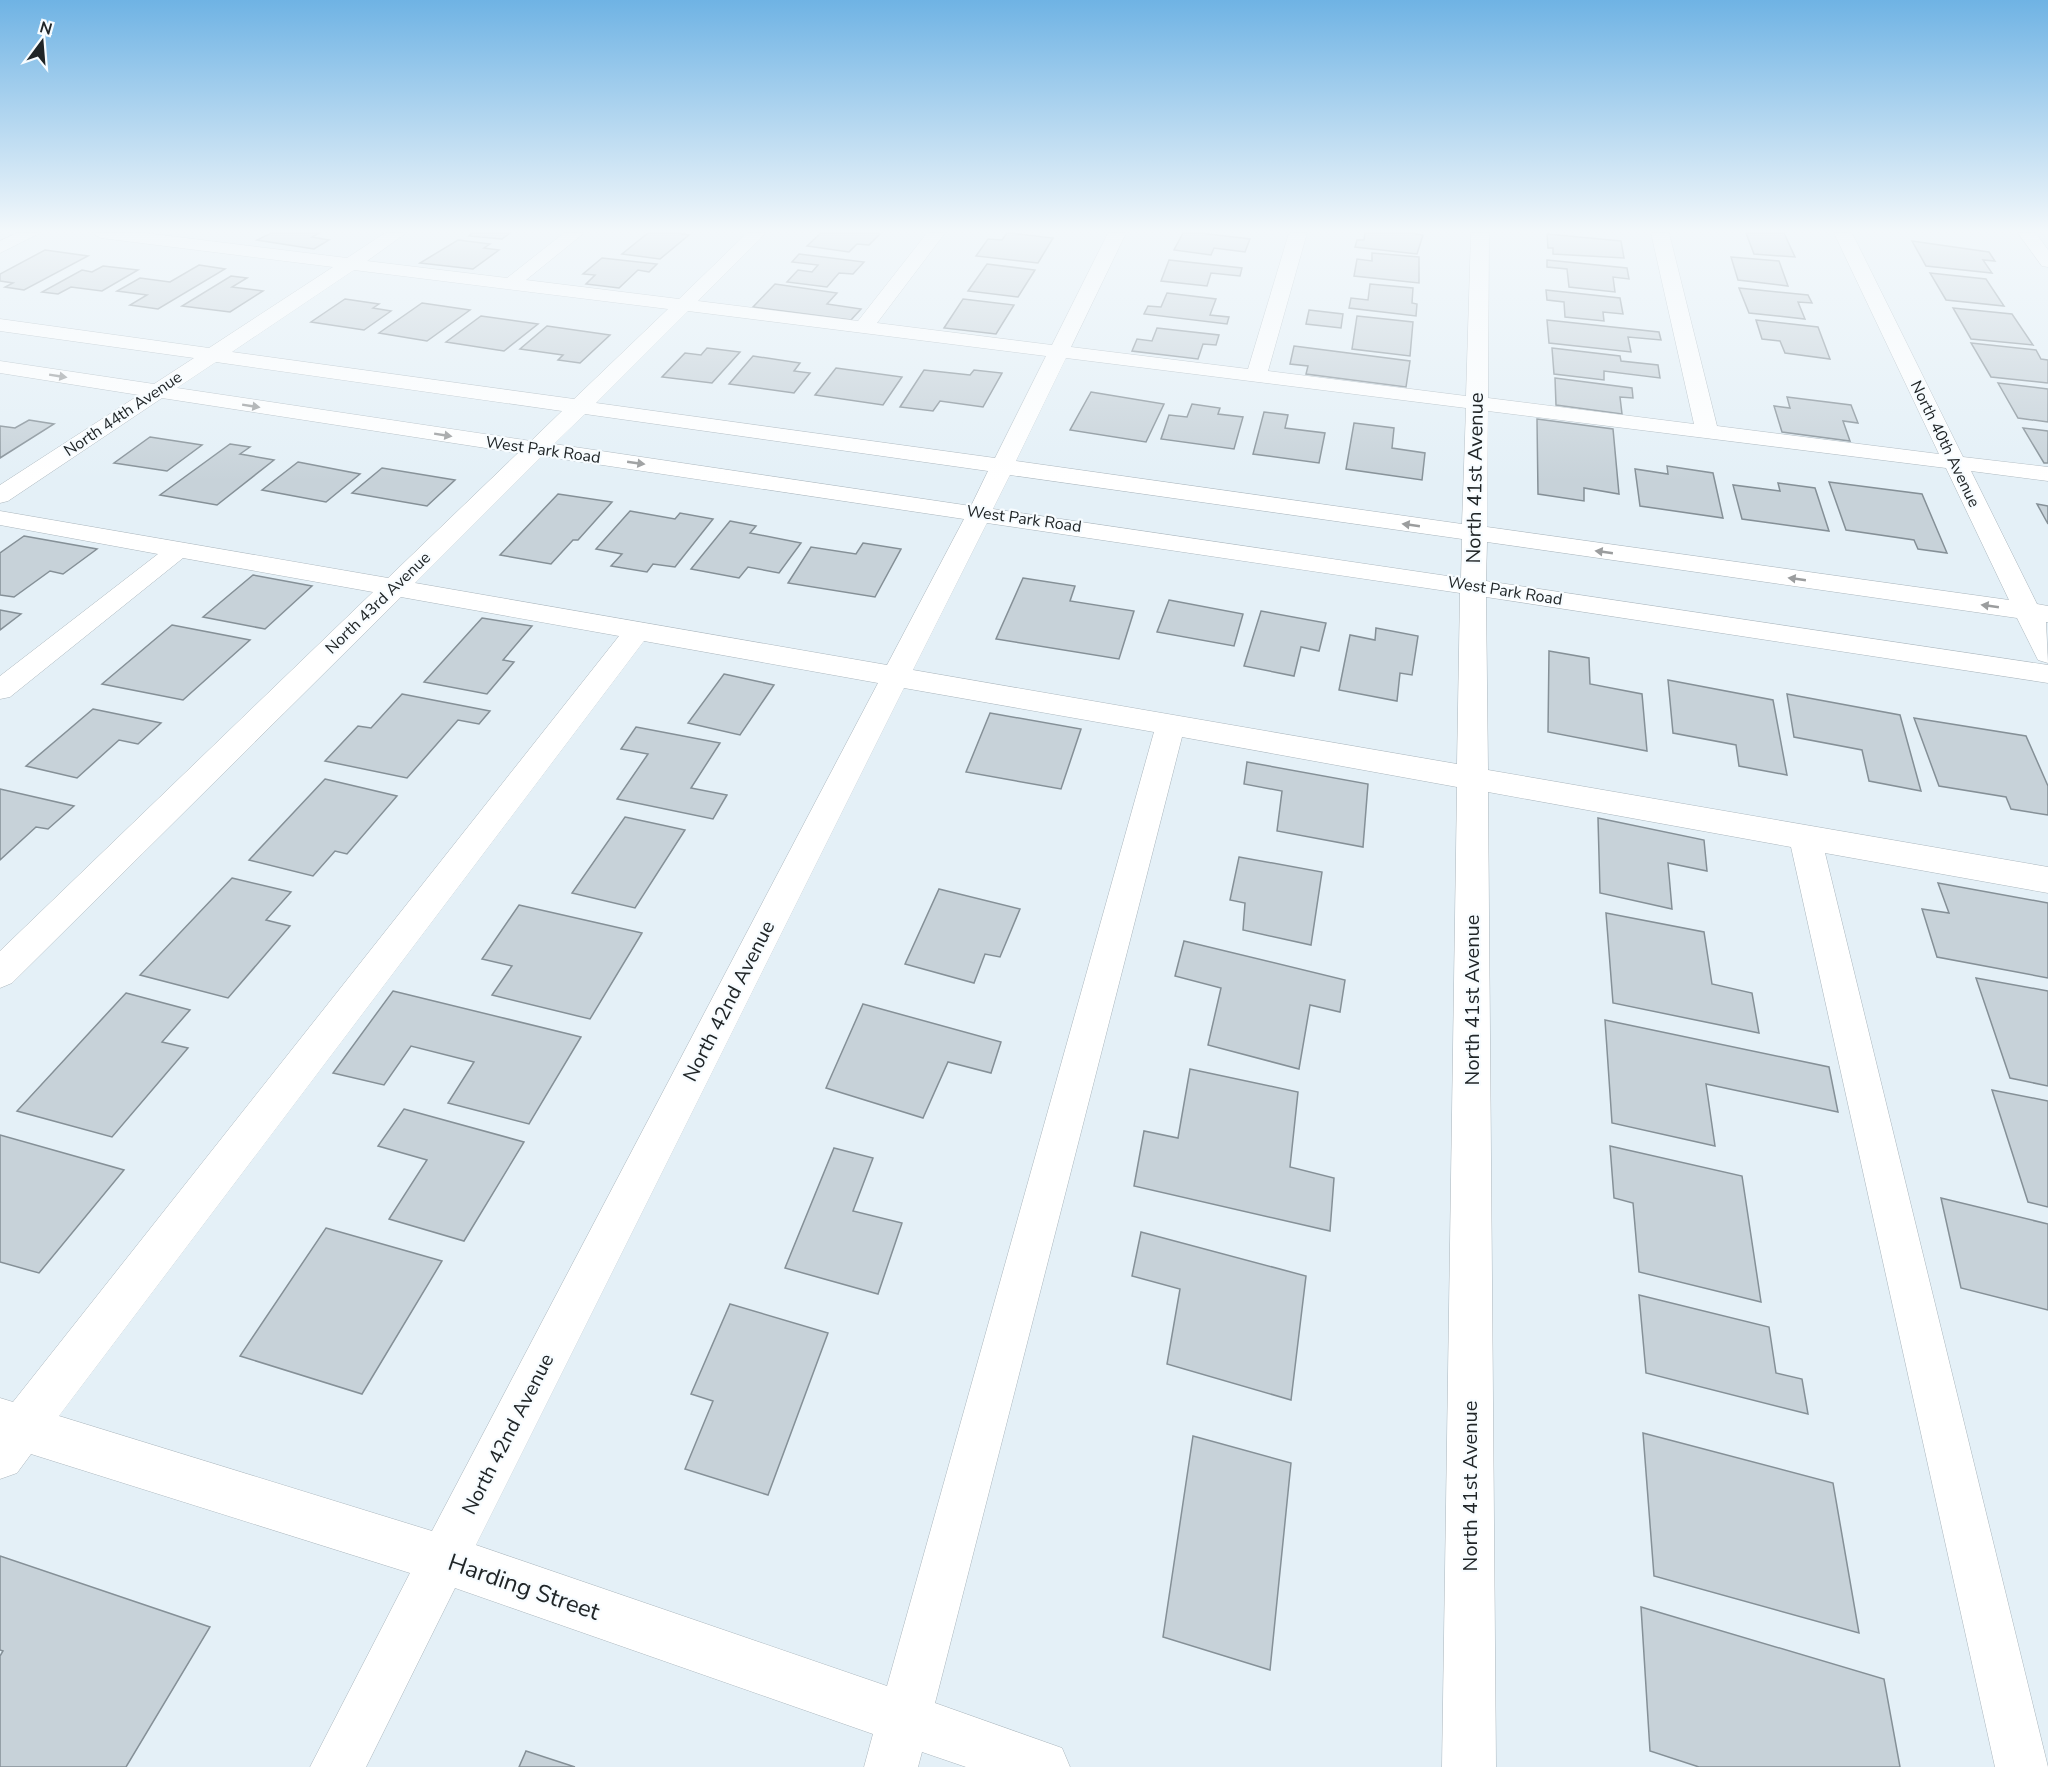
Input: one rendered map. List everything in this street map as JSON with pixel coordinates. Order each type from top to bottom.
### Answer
[{"type":"street","name":"North 44th Avenue","points":[[0,496],[273,315]]},
{"type":"street","name":"North 43rd Avenue","points":[[0,973],[672,315]]},
{"type":"street","points":[[760,315],[2048,474]]},
{"type":"street","points":[[863,328],[873,315]]},
{"type":"street","name":"North 42nd Avenue","points":[[337,1767],[980,512],[1076,315]]},
{"type":"street","points":[[1256,377],[1274,315]]},
{"type":"street","name":"North 41st Avenue","points":[[1469,1767],[1473,586],[1479,315]]},
{"type":"street","points":[[1679,315],[1707,432]]},
{"type":"street","name":"North 40th Avenue","points":[[1883,315],[1955,462],[2038,613],[2048,654]]},
{"type":"street","points":[[0,325],[2038,613]]},
{"type":"street","name":"West Park Road","points":[[0,367],[535,449],[980,512],[1473,586],[2048,675]]},
{"type":"street","points":[[0,518],[1170,727],[2048,880]]},
{"type":"street","points":[[0,690],[178,550]]},
{"type":"street","points":[[7,1435],[637,632]]},
{"type":"street","points":[[891,1767],[1170,727]]},
{"type":"street","points":[[1805,837],[2022,1767]]},
{"type":"street","name":"Harding Street","points":[[7,1435],[444,1559],[1043,1767]]},
{"type":"building","points":[[321,315],[385,315],[364,330],[311,322]]},
{"type":"building","points":[[404,315],[462,315],[427,341],[379,333]]},
{"type":"building","points":[[817,315],[855,315],[851,320]]},
{"type":"building","points":[[952,315],[1008,315],[996,334],[944,328]]},
{"type":"building","points":[[1156,315],[1229,317],[1227,324]]},
{"type":"building","points":[[1308,315],[1343,315],[1341,328],[1306,324]]},
{"type":"building","points":[[1603,315],[1604,321],[1565,317]]},
{"type":"building","points":[[1772,315],[1804,315],[1805,319]]},
{"type":"building","points":[[1957,315],[2013,315],[2033,345],[1971,339]]},
{"type":"building","points":[[481,316],[538,324],[504,351],[446,342]]},
{"type":"building","points":[[1357,316],[1413,322],[1410,356],[1352,349]]},
{"type":"building","points":[[1547,320],[1659,332],[1661,340],[1628,337],[1631,352],[1549,343]]},
{"type":"building","points":[[1756,320],[1818,327],[1830,359],[1785,353],[1780,341],[1762,339]]},
{"type":"building","points":[[547,326],[610,335],[580,363],[558,360],[563,355],[520,349]]},
{"type":"building","points":[[1157,328],[1219,335],[1216,345],[1203,344],[1198,359],[1132,351],[1137,339],[1152,341]]},
{"type":"building","points":[[1971,343],[2036,350],[2041,359],[2048,360],[2048,383],[1991,377]]},
{"type":"building","points":[[1294,346],[1410,361],[1406,387],[1306,374],[1308,366],[1290,364]]},
{"type":"building","points":[[707,348],[740,352],[712,383],[662,377],[685,353],[701,355]]},
{"type":"building","points":[[1552,348],[1620,356],[1621,361],[1658,365],[1660,378],[1604,371],[1604,380],[1554,374]]},
{"type":"building","points":[[753,356],[800,363],[794,371],[810,373],[794,393],[729,384]]},
{"type":"building","points":[[836,368],[902,377],[883,405],[815,395]]},
{"type":"building","points":[[924,370],[970,375],[974,370],[1002,373],[983,407],[940,401],[933,411],[900,407]]},
{"type":"building","points":[[1555,378],[1632,388],[1633,398],[1620,397],[1622,414],[1556,405]]},
{"type":"building","points":[[1998,383],[2048,389],[2048,422],[2018,418]]},
{"type":"building","points":[[1091,392],[1164,404],[1146,442],[1070,430]]},
{"type":"building","points":[[1787,397],[1851,405],[1858,423],[1843,421],[1850,441],[1782,432],[1774,406],[1790,408]]},
{"type":"building","points":[[1192,404],[1220,408],[1218,414],[1243,417],[1234,449],[1161,439],[1169,415],[1187,417]]},
{"type":"building","points":[[1264,412],[1288,415],[1285,428],[1325,433],[1319,463],[1253,454]]},
{"type":"building","points":[[1537,419],[1613,429],[1619,494],[1584,488],[1584,501],[1538,494]]},
{"type":"building","points":[[29,420],[54,424],[0,458],[0,426],[15,428]]},
{"type":"building","points":[[1354,423],[1394,428],[1392,448],[1425,453],[1422,480],[1346,469]]},
{"type":"building","points":[[2023,428],[2048,431],[2048,463],[2044,463]]},
{"type":"building","points":[[150,437],[202,445],[167,471],[114,463]]},
{"type":"building","points":[[230,444],[250,447],[240,454],[274,460],[217,505],[160,495]]},
{"type":"building","points":[[298,462],[360,474],[326,502],[262,490]]},
{"type":"building","points":[[1667,466],[1713,473],[1723,518],[1640,506],[1635,469],[1668,474]]},
{"type":"building","points":[[382,468],[455,480],[427,506],[352,493]]},
{"type":"building","points":[[1829,482],[1922,494],[1947,553],[1918,549],[1914,540],[1846,530]]},
{"type":"building","points":[[1778,483],[1815,488],[1829,531],[1742,519],[1733,485],[1780,491]]},
{"type":"building","points":[[558,494],[612,502],[578,540],[573,540],[551,564],[500,555]]},
{"type":"building","points":[[2037,504],[2048,506],[2048,524]]},
{"type":"building","points":[[630,511],[675,519],[680,513],[713,519],[675,567],[653,564],[647,572],[611,566],[622,554],[596,549]]},
{"type":"building","points":[[730,521],[756,526],[750,533],[801,543],[779,573],[748,567],[739,578],[691,569]]},
{"type":"building","points":[[24,536],[97,549],[63,574],[50,571],[14,597],[0,595],[0,553]]},
{"type":"building","points":[[863,543],[901,549],[875,597],[788,583],[811,547],[856,554]]},
{"type":"building","points":[[253,575],[312,586],[265,629],[203,617]]},
{"type":"building","points":[[1023,578],[1075,586],[1070,601],[1134,611],[1119,659],[996,639]]},
{"type":"building","points":[[1169,600],[1243,614],[1234,646],[1157,632]]},
{"type":"building","points":[[0,610],[21,614],[0,630]]},
{"type":"building","points":[[1261,611],[1326,623],[1319,651],[1301,647],[1294,676],[1244,666]]},
{"type":"building","points":[[482,618],[532,626],[503,660],[514,662],[487,694],[424,682]]},
{"type":"building","points":[[172,625],[250,640],[183,700],[102,684]]},
{"type":"building","points":[[1376,628],[1418,636],[1412,675],[1400,673],[1397,701],[1339,690],[1350,635],[1375,640]]},
{"type":"building","points":[[1549,651],[1589,658],[1590,684],[1642,694],[1647,751],[1548,732]]},
{"type":"building","points":[[724,674],[774,685],[740,735],[688,723]]},
{"type":"building","points":[[1668,680],[1773,700],[1787,775],[1739,766],[1736,745],[1673,733]]},
{"type":"building","points":[[402,694],[490,711],[479,724],[458,720],[407,778],[325,761],[358,726],[371,728]]},
{"type":"building","points":[[1787,694],[1900,715],[1921,791],[1869,781],[1862,750],[1794,737]]},
{"type":"building","points":[[93,709],[161,723],[138,744],[119,740],[77,778],[26,766]]},
{"type":"building","points":[[990,713],[1081,729],[1061,789],[966,772]]},
{"type":"building","points":[[1914,718],[2026,736],[2048,786],[2048,815],[2011,809],[2006,797],[1939,786]]},
{"type":"building","points":[[636,727],[720,743],[691,788],[727,795],[713,819],[617,799],[648,754],[621,749]]},
{"type":"building","points":[[1247,762],[1368,784],[1363,847],[1277,831],[1282,791],[1244,784]]},
{"type":"building","points":[[325,779],[397,796],[347,854],[335,851],[313,876],[249,860]]},
{"type":"building","points":[[0,789],[74,806],[48,829],[36,827],[0,860]]},
{"type":"building","points":[[625,817],[685,830],[635,908],[572,893]]},
{"type":"building","points":[[1598,818],[1704,840],[1707,871],[1668,863],[1672,909],[1600,893]]},
{"type":"building","points":[[1239,857],[1322,872],[1311,945],[1243,930],[1245,903],[1230,900]]},
{"type":"building","points":[[232,878],[291,892],[266,920],[290,926],[228,998],[140,975]]},
{"type":"building","points":[[1938,883],[2048,903],[2048,978],[1937,957],[1922,909],[1949,913]]},
{"type":"building","points":[[939,889],[1020,909],[1000,957],[985,954],[974,983],[905,964]]},
{"type":"building","points":[[519,905],[642,933],[590,1019],[492,995],[512,966],[482,959]]},
{"type":"building","points":[[1606,913],[1704,932],[1712,984],[1752,993],[1759,1033],[1613,1003]]},
{"type":"building","points":[[1184,941],[1345,980],[1340,1012],[1310,1005],[1299,1069],[1208,1045],[1221,988],[1175,976]]},
{"type":"building","points":[[1976,978],[2048,991],[2048,1086],[2010,1078]]},
{"type":"building","points":[[393,991],[581,1037],[529,1124],[448,1103],[474,1062],[411,1046],[384,1085],[333,1073]]},
{"type":"building","points":[[126,993],[190,1010],[162,1042],[188,1048],[112,1137],[17,1111]]},
{"type":"building","points":[[863,1004],[1001,1042],[991,1073],[948,1062],[923,1118],[826,1088]]},
{"type":"building","points":[[1605,1020],[1829,1067],[1838,1112],[1706,1084],[1715,1146],[1612,1123]]},
{"type":"building","points":[[1190,1069],[1298,1092],[1290,1167],[1334,1178],[1330,1231],[1134,1186],[1144,1131],[1178,1138]]},
{"type":"building","points":[[1992,1090],[2048,1101],[2048,1207],[2028,1202]]},
{"type":"building","points":[[404,1109],[524,1142],[464,1241],[389,1219],[427,1160],[378,1146]]},
{"type":"building","points":[[0,1135],[124,1170],[39,1273],[0,1262]]},
{"type":"building","points":[[1610,1146],[1742,1176],[1761,1302],[1639,1272],[1633,1203],[1614,1198]]},
{"type":"building","points":[[834,1148],[873,1158],[853,1211],[902,1223],[878,1294],[785,1268]]},
{"type":"building","points":[[1941,1198],[2048,1224],[2048,1310],[1961,1288]]},
{"type":"building","points":[[326,1228],[442,1261],[362,1394],[240,1356]]},
{"type":"building","points":[[1141,1232],[1306,1276],[1291,1400],[1167,1364],[1180,1289],[1132,1276]]},
{"type":"building","points":[[1639,1295],[1769,1327],[1776,1373],[1802,1379],[1808,1414],[1646,1373]]},
{"type":"building","points":[[730,1304],[828,1333],[768,1495],[685,1469],[713,1401],[691,1394]]},
{"type":"building","points":[[1643,1433],[1833,1483],[1859,1633],[1654,1576]]},
{"type":"building","points":[[1193,1436],[1291,1463],[1270,1670],[1163,1637]]},
{"type":"building","points":[[0,1556],[210,1627],[126,1767],[0,1767],[0,1656],[3,1651],[0,1650]]},
{"type":"building","points":[[1641,1607],[1884,1679],[1900,1767],[1699,1767],[1650,1751]]},
{"type":"building","points":[[526,1751],[575,1767],[519,1767]]}]
